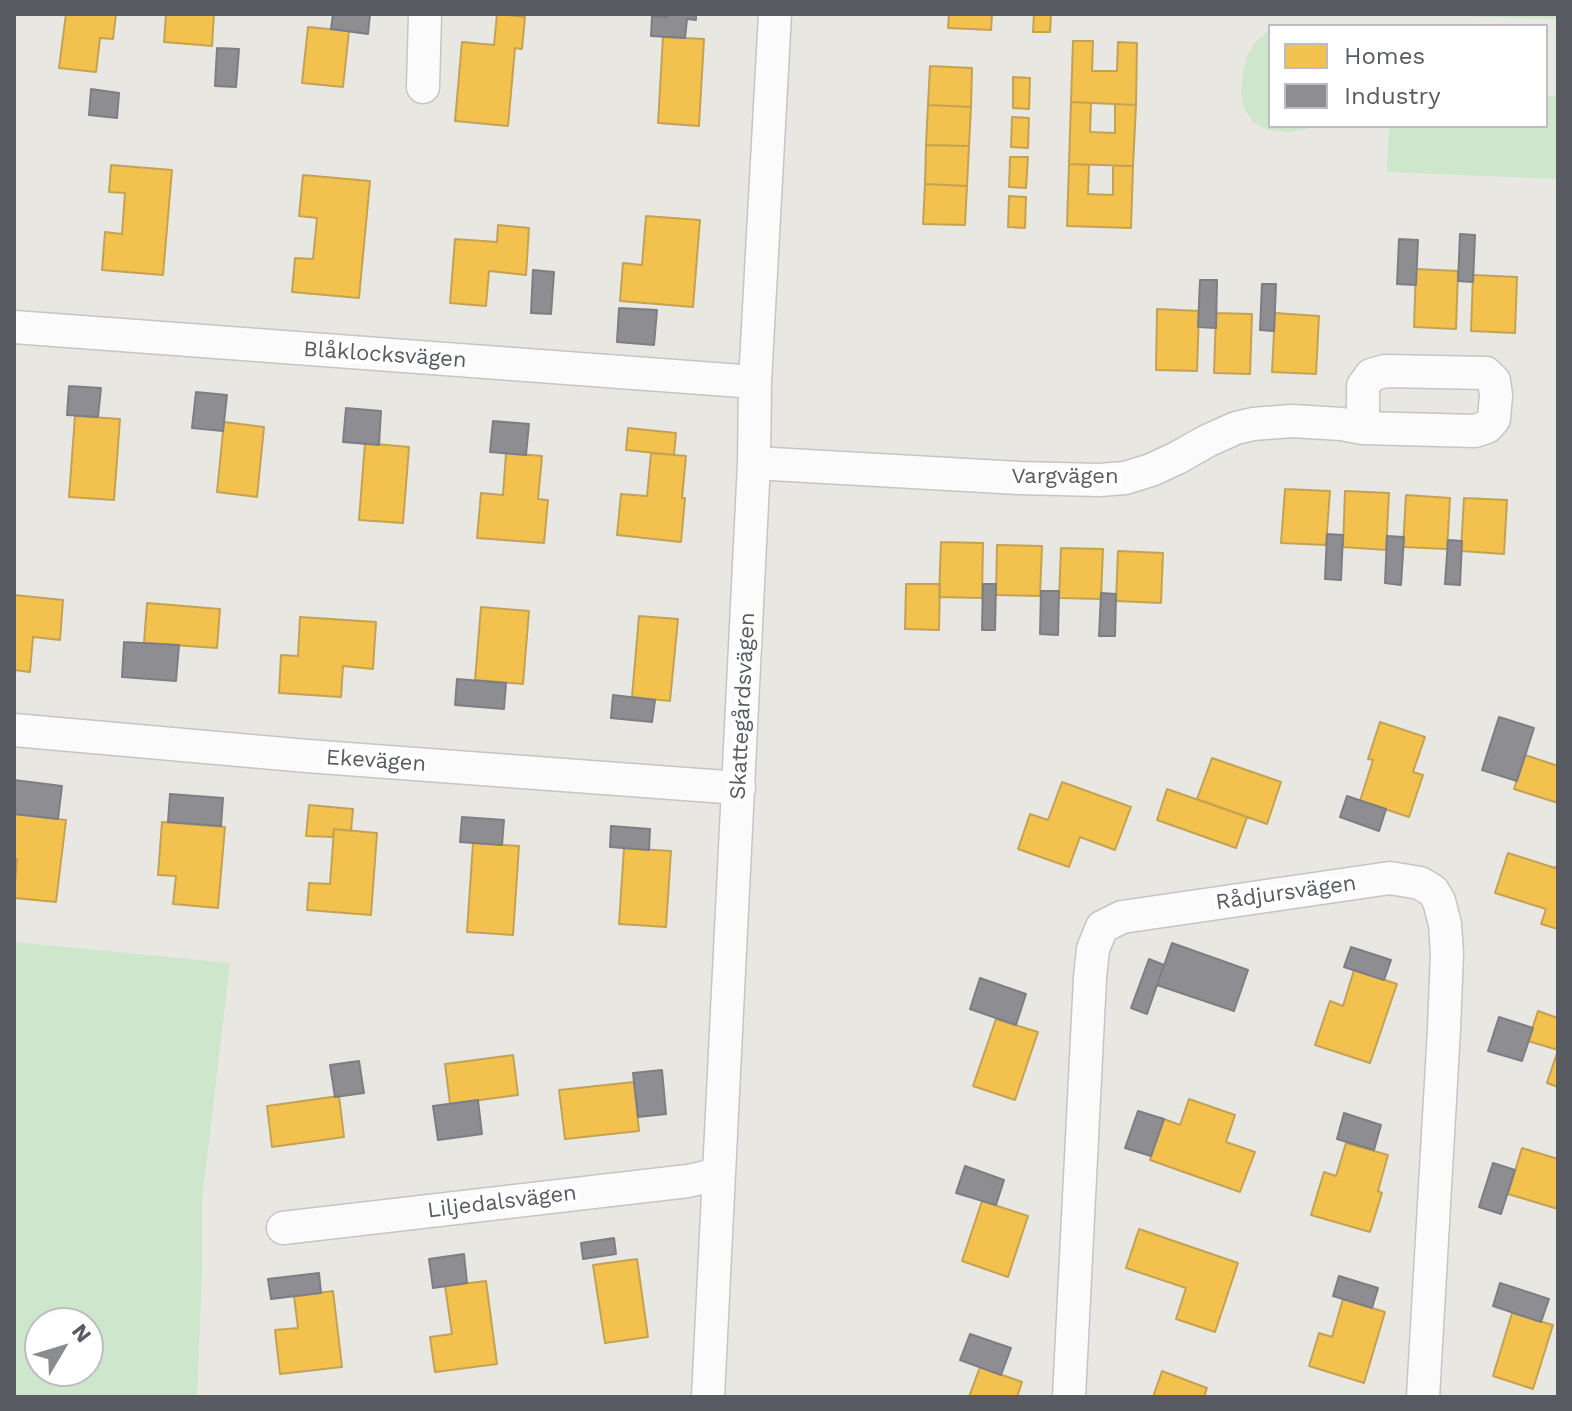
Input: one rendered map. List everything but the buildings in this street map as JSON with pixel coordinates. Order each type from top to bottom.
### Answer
[{"type":"street","points":[[423,87],[425,14]]},
{"type":"street","name":"Skattegårdsvägen","points":[[708,1397],[775,14]]},
{"type":"street","name":"Blåklocksvägen","points":[[14,327],[755,382]]},
{"type":"street","name":"Vargvägen","points":[[754,463],[1099,480],[1125,478],[1151,470],[1207,441],[1253,424],[1292,421],[1363,428]]},
{"type":"street","name":"Ekevägen","points":[[14,730],[307,756],[739,788]]},
{"type":"street","name":"Rådjursvägen","points":[[1069,1397],[1090,978],[1093,949],[1102,927],[1122,917],[1137,914],[1390,878],[1420,883],[1433,891],[1445,924],[1447,953],[1423,1397]]},
{"type":"street","name":"Liljedalsvägen","points":[[283,1228],[688,1181],[719,1174]]},
{"type":"green space","points":[[1558,14],[1558,19],[1457,16]]},
{"type":"green space","points":[[1268,31],[1268,128],[1308,128],[1287,132],[1268,130],[1253,122],[1245,110],[1241,94],[1243,72],[1255,42]]},
{"type":"green space","points":[[1548,96],[1558,96],[1558,179],[1387,172],[1389,128],[1548,128]]},
{"type":"green space","points":[[14,942],[230,963],[202,1200],[197,1397],[14,1397]]}]
